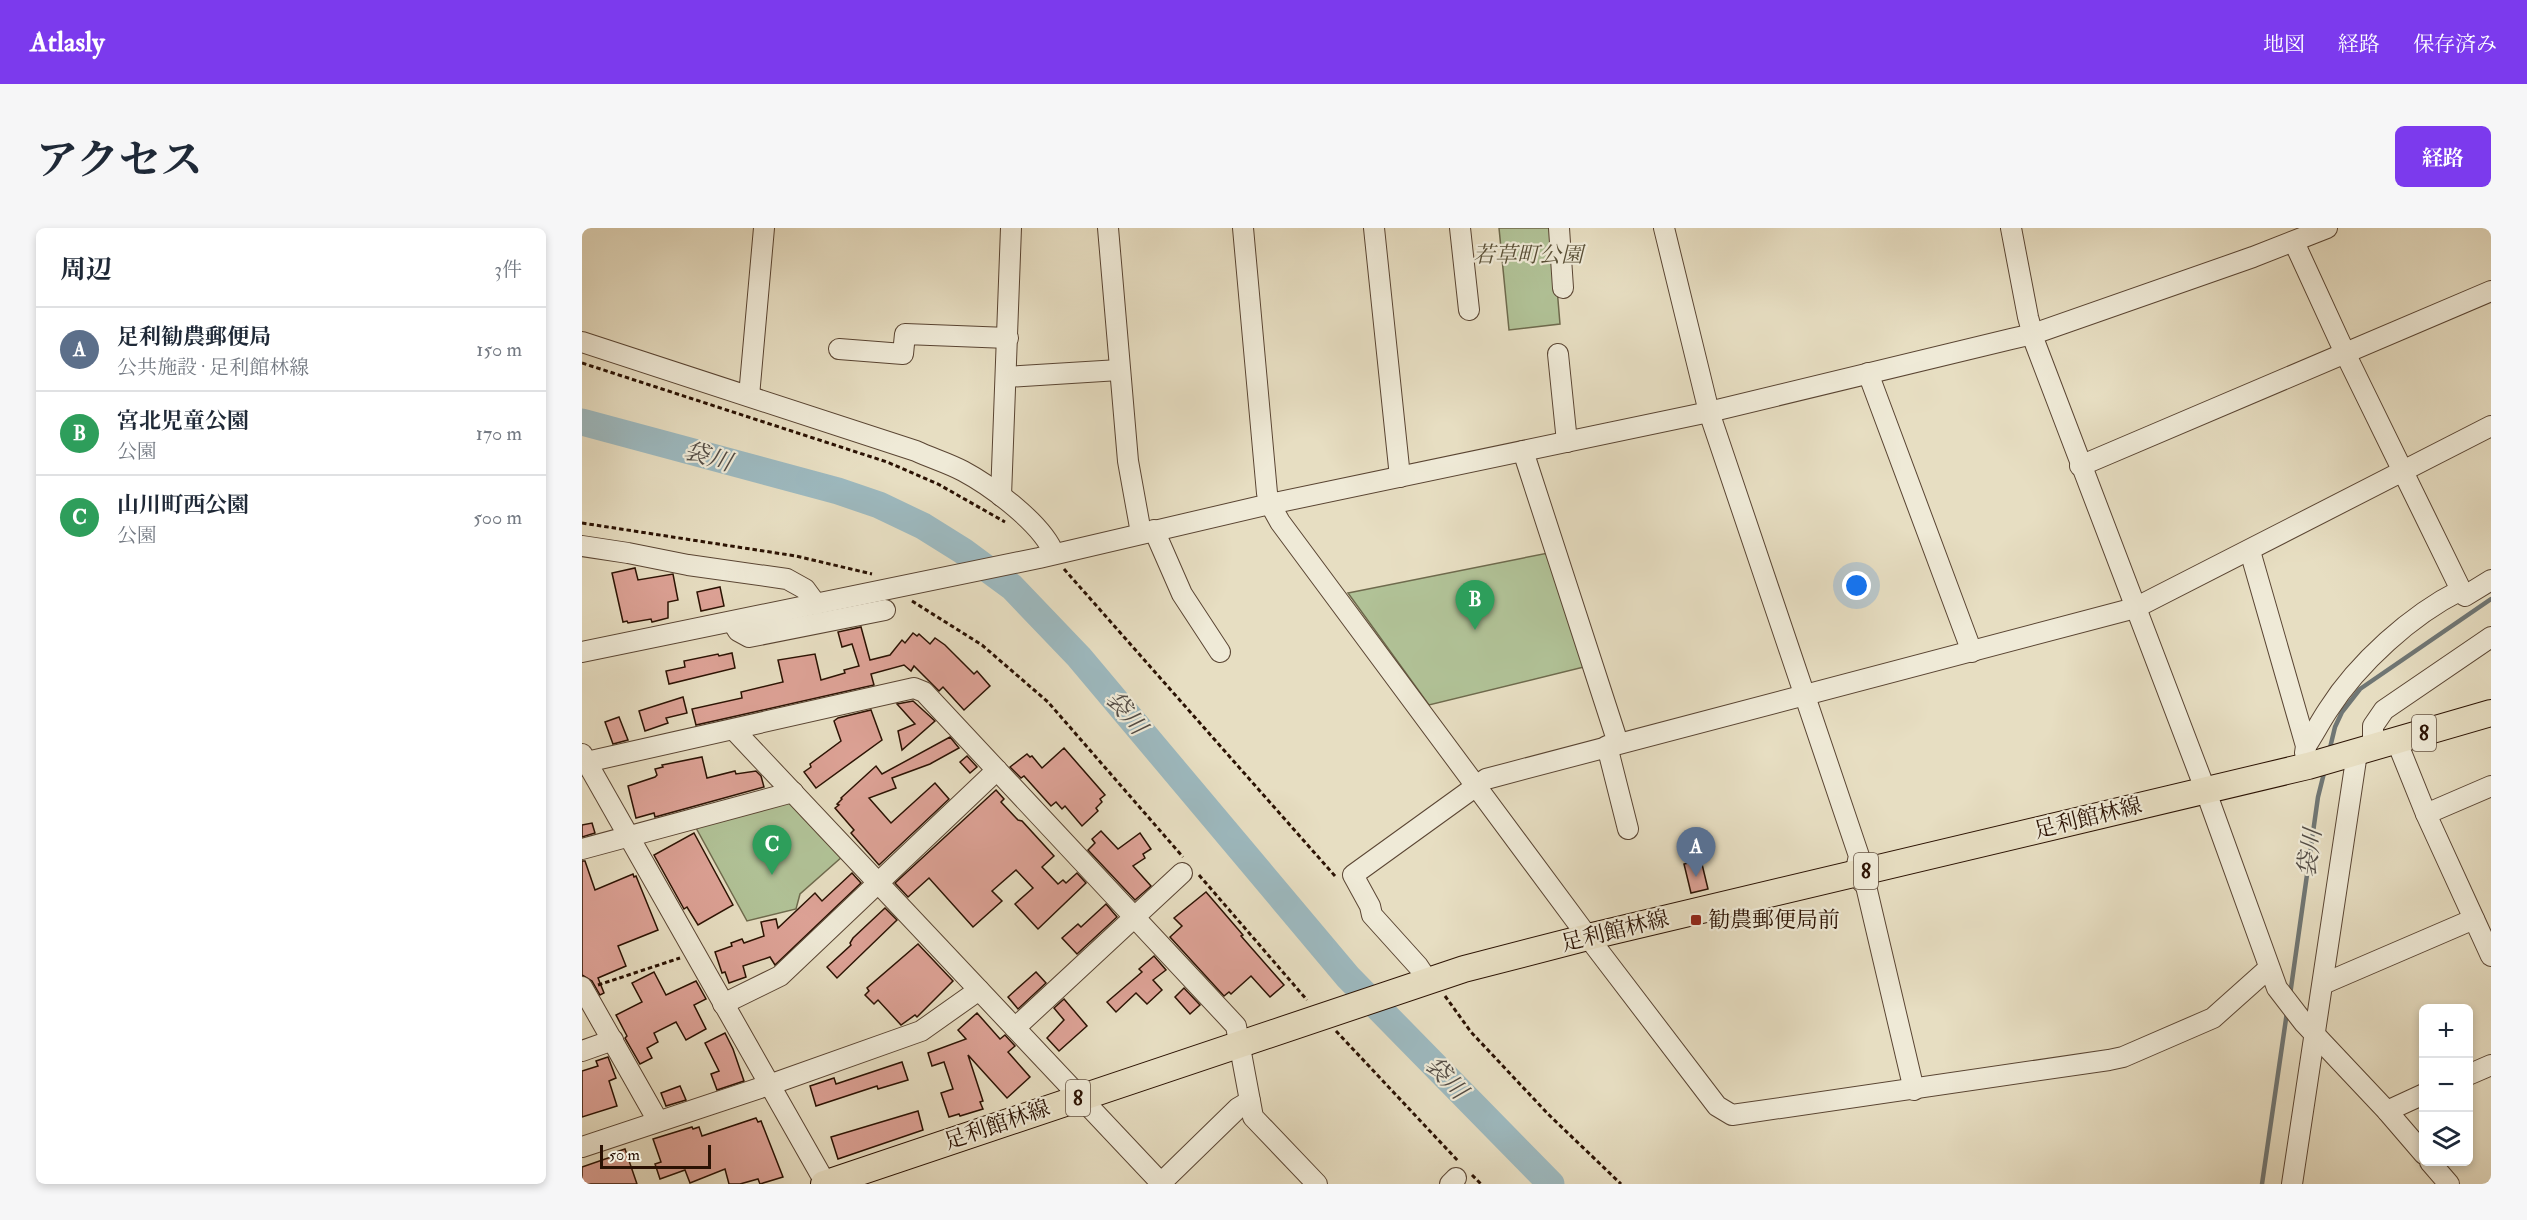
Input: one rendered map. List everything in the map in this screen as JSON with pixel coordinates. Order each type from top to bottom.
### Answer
[{"type":"main road","name":"足利館林線","points":[[825,1184],[1240,1043],[1332,1021],[1430,980],[1588,937],[2205,789],[2306,760],[2360,752],[2491,713]]},
{"type":"street","points":[[749,396],[764,228]]},
{"type":"street","points":[[1001,496],[1011,228]]},
{"type":"street","points":[[1108,228],[1128,462],[1148,532],[1182,594],[1220,652]]},
{"type":"street","points":[[1244,228],[1270,504],[1280,522],[1588,937],[1717,1106],[1732,1115],[1914,1090],[2123,1057],[2213,1018],[2269,968]]},
{"type":"street","points":[[1374,228],[1400,477]]},
{"type":"street","points":[[1460,228],[1469,310]]},
{"type":"street","points":[[1559,228],[1563,288]]},
{"type":"street","points":[[1665,228],[1709,412],[1859,856],[1855,874],[1866,885],[1914,1090]]},
{"type":"street","points":[[2011,228],[2033,334],[2080,466],[2205,789],[2277,988],[2310,1028],[2419,1148]]},
{"type":"street","points":[[582,652],[733,623],[816,604],[903,591],[1051,559],[1148,532],[1270,504],[1709,412],[2033,334],[2294,242],[2327,228]]},
{"type":"street","points":[[2294,242],[2345,353],[2461,590],[2465,596],[2491,580]]},
{"type":"street","points":[[2080,466],[2491,291]]},
{"type":"street","points":[[838,349],[903,354],[905,334],[1008,338]]},
{"type":"street","points":[[582,342],[916,452],[963,471],[1001,496],[1046,538],[1051,559]]},
{"type":"street","points":[[1558,354],[1567,442]]},
{"type":"street","points":[[1006,377],[1119,370]]},
{"type":"street","points":[[1868,373],[1972,652]]},
{"type":"street","points":[[1430,980],[1372,915],[1370,906],[1353,875],[1486,778],[2135,608],[2491,426]]},
{"type":"street","points":[[1523,451],[1613,744],[1628,829]]},
{"type":"street","points":[[582,546],[628,552],[688,566],[787,579],[804,589],[816,604]]},
{"type":"street","points":[[2250,551],[2306,760]]},
{"type":"street","points":[[2306,760],[2343,689],[2390,639],[2437,602],[2461,590]]},
{"type":"street","points":[[733,623],[738,631],[748,637],[885,610]]},
{"type":"street","points":[[2292,1184],[2310,1028],[2323,984],[2360,752],[2384,710],[2491,638]]},
{"type":"street","points":[[825,1184],[584,760],[734,730],[914,688],[924,692],[1236,1026],[1253,1117],[1317,1184]]},
{"type":"street","points":[[734,730],[1161,1184],[1238,1108],[1251,1101]]},
{"type":"street","points":[[2397,742],[2426,814],[2491,956]]},
{"type":"street","points":[[723,1004],[780,976],[997,770]]},
{"type":"street","points":[[2426,814],[2491,786]]},
{"type":"street","points":[[582,849],[793,792]]},
{"type":"street","points":[[1015,1028],[1134,916],[1189,870]]},
{"type":"street","points":[[2323,984],[2474,919]]},
{"type":"street","points":[[583,988],[658,1121]]},
{"type":"street","points":[[582,1147],[770,1085],[921,1031],[979,990]]},
{"type":"street","points":[[582,1051],[613,1040]]},
{"type":"street","points":[[2473,1073],[2491,1065]]},
{"type":"street","points":[[2387,1111],[2419,1096]]},
{"type":"street","points":[[2434,1166],[2449,1184]]},
{"type":"path","points":[[582,363],[887,462],[938,484],[1012,526]]},
{"type":"path","points":[[582,523],[796,556],[874,575]]},
{"type":"path","points":[[1051,559],[1084,589],[1339,881]]},
{"type":"path","points":[[903,591],[981,645],[1048,702],[1189,870],[1307,999]]},
{"type":"path","points":[[583,988],[694,953]]},
{"type":"path","points":[[1430,980],[1471,1032],[1548,1114],[1620,1184]]},
{"type":"path","points":[[1332,1021],[1481,1184]]},
{"type":"green space","name":"若草町公園","points":[[1499,228],[1552,228],[1560,324],[1509,330]]},
{"type":"green space","points":[[1548,553],[1588,666],[1429,705],[1348,593]]},
{"type":"green space","points":[[782,802],[795,804],[843,856],[800,894],[796,909],[747,921],[695,826]]},
{"type":"building","points":[[635,568],[638,580],[673,574],[678,600],[668,602],[668,618],[652,622],[651,619],[623,622],[612,573]]},
{"type":"building","points":[[720,587],[724,606],[701,611],[697,592]]},
{"type":"building","points":[[861,627],[870,660],[890,655],[902,640],[905,643],[913,633],[917,636],[919,634],[930,644],[935,638],[945,645],[974,674],[977,671],[990,686],[964,710],[943,687],[939,691],[914,666],[911,671],[904,665],[871,674],[874,685],[696,725],[692,709],[742,698],[741,692],[783,682],[778,660],[815,654],[821,680],[859,666],[852,644],[842,647],[838,632]]},
{"type":"building","points":[[732,653],[735,668],[669,684],[666,671],[685,667],[684,661]]},
{"type":"building","points":[[683,697],[687,713],[666,718],[668,723],[645,731],[639,711]]},
{"type":"building","points":[[913,701],[935,721],[902,750],[898,731],[915,724],[897,704]]},
{"type":"building","points":[[871,710],[882,740],[816,788],[804,772],[811,767],[810,764],[841,741],[834,721]]},
{"type":"building","points":[[619,717],[628,740],[613,744],[605,722]]},
{"type":"building","points":[[950,737],[959,748],[930,764],[892,778],[896,788],[869,798],[891,823],[935,783],[949,799],[879,865],[851,833],[854,830],[835,808],[839,805],[837,804],[876,766],[882,774]]},
{"type":"building","points":[[1064,748],[1105,795],[1100,799],[1102,802],[1096,808],[1098,811],[1082,826],[1065,806],[1062,809],[1056,802],[1051,806],[1024,776],[1021,778],[1010,767],[1027,754],[1032,756],[1042,768]]},
{"type":"building","points":[[967,756],[977,767],[970,773],[960,762]]},
{"type":"building","points":[[702,757],[707,778],[735,771],[736,774],[756,771],[761,776],[764,787],[655,817],[654,813],[636,818],[628,786],[655,777],[657,775],[655,769],[663,767],[662,765]]},
{"type":"building","points":[[996,790],[1004,799],[1001,802],[1054,856],[1042,867],[1058,884],[1063,880],[1066,883],[1077,873],[1086,883],[1038,929],[1015,904],[1033,888],[1016,870],[992,891],[1002,901],[973,927],[929,878],[908,897],[895,883]]},
{"type":"building","points":[[592,823],[595,833],[582,837],[582,825]]},
{"type":"building","points":[[1101,831],[1118,849],[1140,833],[1151,849],[1143,854],[1145,858],[1133,866],[1151,886],[1135,900],[1088,850],[1095,843],[1092,839]]},
{"type":"building","points":[[694,833],[733,905],[698,925],[687,907],[684,909],[654,855]]},
{"type":"building","points":[[1701,860],[1708,889],[1691,893],[1684,864]]},
{"type":"building","points":[[582,861],[585,861],[595,890],[633,874],[634,877],[636,876],[658,930],[618,946],[626,966],[598,978],[604,993],[600,995],[592,981],[582,975]]},
{"type":"building","points":[[852,873],[861,883],[775,965],[770,957],[743,966],[746,977],[729,983],[725,972],[722,973],[715,952],[732,946],[731,943],[742,939],[744,943],[764,936],[761,922],[776,919],[778,928],[815,893],[822,901]]},
{"type":"building","points":[[1206,892],[1284,985],[1270,997],[1251,976],[1231,994],[1229,992],[1224,996],[1170,937],[1182,926],[1174,918]]},
{"type":"building","points":[[1106,904],[1117,917],[1077,954],[1062,938],[1078,924],[1081,927]]},
{"type":"building","points":[[885,908],[897,920],[837,978],[827,967]]},
{"type":"building","points":[[918,944],[953,981],[917,1017],[915,1015],[901,1025],[878,1000],[874,1004],[865,995],[869,991],[867,988]]},
{"type":"building","points":[[1154,956],[1166,970],[1153,980],[1162,990],[1147,1004],[1136,993],[1116,1012],[1107,1002],[1142,972],[1139,969]]},
{"type":"building","points":[[654,972],[666,995],[696,981],[706,999],[694,1005],[706,1029],[686,1040],[676,1022],[654,1033],[658,1042],[647,1048],[652,1058],[640,1064],[625,1038],[627,1036],[616,1015],[642,1002],[632,983]]},
{"type":"building","points":[[1036,972],[1046,983],[1018,1009],[1008,997]]},
{"type":"building","points":[[1184,988],[1200,1005],[1190,1014],[1175,997]]},
{"type":"building","points":[[1064,999],[1087,1026],[1059,1051],[1047,1038],[1064,1020],[1054,1008]]},
{"type":"building","points":[[977,1013],[1000,1039],[1005,1035],[1015,1046],[1008,1052],[1030,1077],[1007,1098],[968,1055],[983,1101],[980,1102],[983,1109],[949,1117],[941,1093],[953,1089],[944,1062],[932,1066],[928,1053],[966,1039],[958,1030]]},
{"type":"building","points":[[725,1033],[744,1081],[717,1090],[711,1074],[719,1071],[705,1043]]},
{"type":"building","points":[[608,1057],[616,1078],[609,1081],[617,1106],[582,1117],[582,1071],[598,1066],[596,1061]]},
{"type":"building","points":[[902,1062],[908,1080],[878,1089],[877,1086],[816,1106],[810,1086],[834,1078],[836,1084]]},
{"type":"building","points":[[680,1086],[686,1100],[666,1106],[661,1093]]},
{"type":"building","points":[[918,1111],[923,1130],[838,1159],[831,1137]]},
{"type":"building","points":[[756,1118],[758,1122],[761,1121],[783,1177],[760,1184],[758,1179],[740,1184],[729,1184],[725,1169],[690,1183],[685,1170],[660,1179],[655,1164],[661,1162],[653,1139],[692,1127],[693,1129],[699,1127],[702,1136]]},
{"type":"building","points":[[625,1149],[637,1184],[582,1184],[582,1167],[611,1157],[610,1154]]},
{"type":"waterway","name":"袋川","points":[[582,422],[838,491],[879,505],[923,526],[963,551],[1012,587],[1079,657],[1348,977],[1551,1184]]},
{"type":"waterway","name":"袋川","points":[[2329,752],[2335,727],[2342,712],[2360,689],[2491,599]]},
{"type":"waterway","name":"袋川","points":[[2290,995],[2318,797],[2325,769]]},
{"type":"waterway","name":"袋川","points":[[2262,1184],[2287,1012]]},
{"type":"place","name":"宮北児童公園","points":[[1475,630]]},
{"type":"place","name":"山川町西公園","points":[[772,875]]},
{"type":"place","name":"足利勧農郵便局","points":[[1696,877]]},
{"type":"place","name":"勧農郵便局前","points":[[1696,920]]}]
